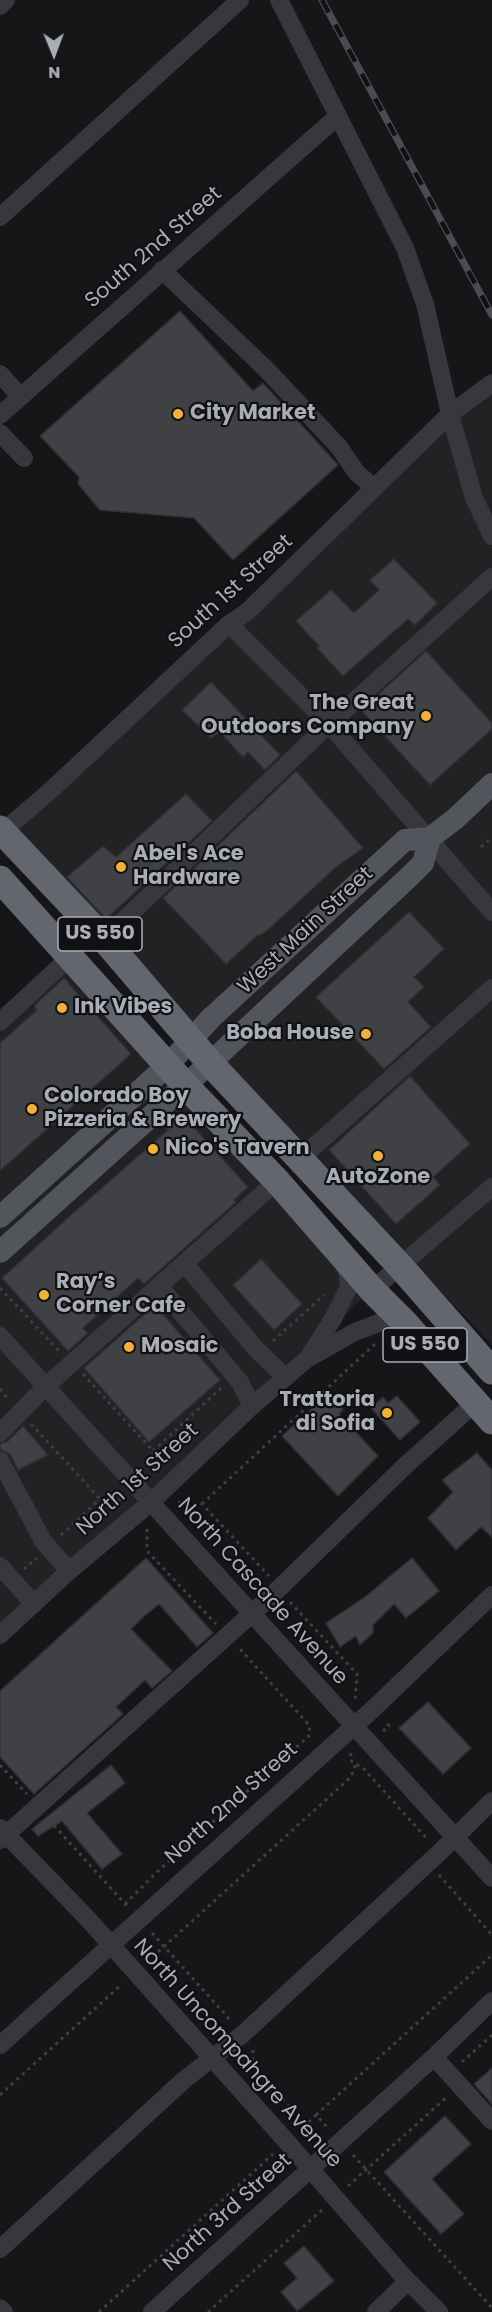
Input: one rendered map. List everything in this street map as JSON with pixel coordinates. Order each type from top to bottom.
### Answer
[{"type":"highway","name":"US 550","points":[[1,832],[104,939],[191,1041],[400,1266],[492,1371]]},
{"type":"highway","name":"US 550","points":[[0,879],[176,1075],[277,1181],[483,1412]]},
{"type":"main road","name":"West Main Street","points":[[176,1075],[191,1041],[211,1018],[405,840],[430,838],[455,819],[492,784]]},
{"type":"main road","name":"West Main Street","points":[[176,1075],[210,1062],[411,875],[423,863],[430,838]]},
{"type":"main road","points":[[0,1217],[176,1075]]},
{"type":"main road","points":[[0,1252],[176,1075]]},
{"type":"street","points":[[0,6],[6,0]]},
{"type":"street","points":[[0,217],[240,0]]},
{"type":"street","points":[[279,0],[405,248],[425,304],[450,414],[474,498],[492,536]]},
{"type":"street","name":"South 2nd Street","points":[[0,414],[338,116]]},
{"type":"street","points":[[162,270],[267,370],[339,447],[356,472],[374,488]]},
{"type":"street","points":[[0,374],[20,396]]},
{"type":"street","name":"South 1st Street","points":[[1,832],[50,791],[229,624],[247,612],[450,414],[492,383]]},
{"type":"street","points":[[0,433],[24,458]]},
{"type":"street","points":[[104,939],[329,724],[492,577]]},
{"type":"street","points":[[229,624],[329,724],[492,912]]},
{"type":"street","points":[[0,1022],[70,957]]},
{"type":"street","points":[[302,1161],[309,1151],[492,988]]},
{"type":"street","points":[[0,1433],[45,1387],[277,1181]]},
{"type":"street","points":[[372,1290],[492,1187]]},
{"type":"street","name":"North 1st Street","points":[[307,1359],[333,1319],[349,1287],[348,1274],[338,1251]]},
{"type":"street","points":[[184,1263],[256,1349],[285,1377]]},
{"type":"street","points":[[159,1286],[240,1382],[252,1406]]},
{"type":"street","name":"North 1st Street","points":[[0,1635],[69,1571],[150,1503],[252,1406],[307,1359],[355,1332],[381,1322],[404,1322]]},
{"type":"street","name":"North Cascade Avenue","points":[[0,1336],[492,1878]]},
{"type":"street","points":[[2,1834],[483,1412]]},
{"type":"street","points":[[0,1460],[43,1541],[69,1571]]},
{"type":"street","points":[[0,1566],[34,1604]]},
{"type":"street","name":"North 2nd Street","points":[[0,2044],[353,1726],[492,1595]]},
{"type":"street","points":[[0,2249],[184,2080],[243,2034],[492,1801]]},
{"type":"street","name":"North Uncompahgre Avenue","points":[[2,1834],[87,1918],[212,2056],[408,2281],[439,2312]]},
{"type":"street","name":"North 3rd Street","points":[[152,2312],[434,2057],[492,2001]]},
{"type":"street","points":[[434,2057],[492,2121]]},
{"type":"street","points":[[376,2312],[408,2281]]},
{"type":"street","points":[[0,2308],[4,2312]]},
{"type":"path","points":[[481,847],[492,837]]},
{"type":"path","points":[[202,1504],[339,1380],[381,1338]]},
{"type":"path","points":[[0,1389],[100,1499],[123,1500]]},
{"type":"path","points":[[147,1528],[147,1551],[218,1625]]},
{"type":"path","points":[[125,1904],[157,1872],[310,1735],[309,1725],[232,1641]]},
{"type":"path","points":[[0,2095],[351,1777],[356,1764]]},
{"type":"path","points":[[427,1862],[492,1935]]},
{"type":"path","points":[[316,2115],[492,1955]]},
{"type":"path","points":[[450,2073],[492,2035]]},
{"type":"path","points":[[99,2312],[306,2124]]},
{"type":"shaded area","points":[[492,380],[492,1345],[3,832]]},
{"type":"shaded area","points":[[70,957],[372,1290],[0,1629],[0,1021]]},
{"type":"building","name":"City Market","points":[[180,311],[253,391],[263,383],[338,465],[233,560],[194,518],[100,510],[78,484],[79,477],[40,436]]},
{"type":"building","points":[[394,559],[437,603],[415,625],[408,619],[343,676],[296,621],[331,590],[354,613],[379,590],[370,580]]},
{"type":"building","name":"The Great Outdoors Company","points":[[426,651],[492,723],[492,729],[430,785],[361,710]]},
{"type":"building","points":[[211,682],[280,755],[265,770],[248,752],[243,757],[220,732],[211,738],[182,710]]},
{"type":"building","points":[[296,771],[363,848],[336,867],[270,928],[258,935],[226,964],[163,898]]},
{"type":"building","name":"Abel's Ace Hardware","points":[[186,794],[212,821],[106,919],[67,877],[103,846],[116,857]]},
{"type":"building","points":[[409,912],[444,949],[414,977],[424,987],[408,1002],[431,1027],[384,1069],[316,997]]},
{"type":"building","points":[[64,978],[131,1054],[0,1171],[0,1043],[37,1010],[34,1006]]},
{"type":"building","points":[[410,1076],[470,1144],[433,1177],[440,1185],[396,1224],[329,1150]]},
{"type":"building","points":[[181,1113],[248,1187],[234,1200],[236,1202],[144,1284],[138,1278],[83,1328],[88,1333],[68,1351],[2,1278],[168,1130],[165,1127]]},
{"type":"building","points":[[261,1259],[302,1304],[274,1330],[233,1285]]},
{"type":"building","points":[[155,1305],[220,1380],[149,1442],[84,1368]]},
{"type":"building","points":[[328,1394],[343,1410],[339,1414],[378,1456],[338,1496],[282,1436]]},
{"type":"building","points":[[397,1396],[420,1422],[400,1440],[371,1408],[383,1397],[388,1403]]},
{"type":"building","points":[[23,1426],[48,1455],[18,1470],[10,1454],[0,1449],[0,1444],[8,1441]]},
{"type":"building","points":[[477,1453],[492,1470],[492,1537],[481,1527],[456,1550],[428,1518],[453,1492],[442,1480]]},
{"type":"building","points":[[146,1558],[213,1633],[197,1647],[159,1604],[142,1618],[131,1629],[172,1671],[152,1688],[145,1680],[116,1707],[123,1714],[34,1794],[0,1757],[0,1691]]},
{"type":"building","points":[[412,1558],[439,1591],[406,1618],[394,1604],[373,1625],[373,1633],[360,1645],[356,1636],[340,1647],[326,1623],[365,1597]]},
{"type":"building","points":[[428,1702],[471,1748],[443,1774],[399,1728]]},
{"type":"building","points":[[111,1765],[125,1783],[87,1813],[122,1854],[102,1869],[62,1821],[38,1836],[32,1829]]},
{"type":"building","points":[[492,2068],[492,2104],[474,2084]]},
{"type":"building","points":[[445,2116],[471,2144],[432,2179],[464,2214],[441,2234],[384,2172]]},
{"type":"building","points":[[304,2246],[334,2281],[297,2311],[281,2292],[297,2278],[284,2263]]},
{"type":"railway","points":[[322,0],[492,315]]},
{"type":"place","name":"City Market","points":[[178,414]]},
{"type":"place","name":"The Great Outdoors Company","points":[[426,716]]},
{"type":"place","name":"Abel's Ace Hardware","points":[[121,867]]},
{"type":"place","name":"Ink Vibes","points":[[62,1008]]},
{"type":"place","name":"Boba House","points":[[366,1034]]},
{"type":"place","name":"Colorado Boy Pizzeria & Brewery","points":[[32,1109]]},
{"type":"place","name":"Nico's Tavern","points":[[153,1149]]},
{"type":"place","name":"AutoZone","points":[[378,1156]]},
{"type":"place","name":"Ray’s Corner Cafe","points":[[44,1295]]},
{"type":"place","name":"Mosaic","points":[[129,1347]]},
{"type":"place","name":"Trattoria di Sofia","points":[[387,1413]]}]
